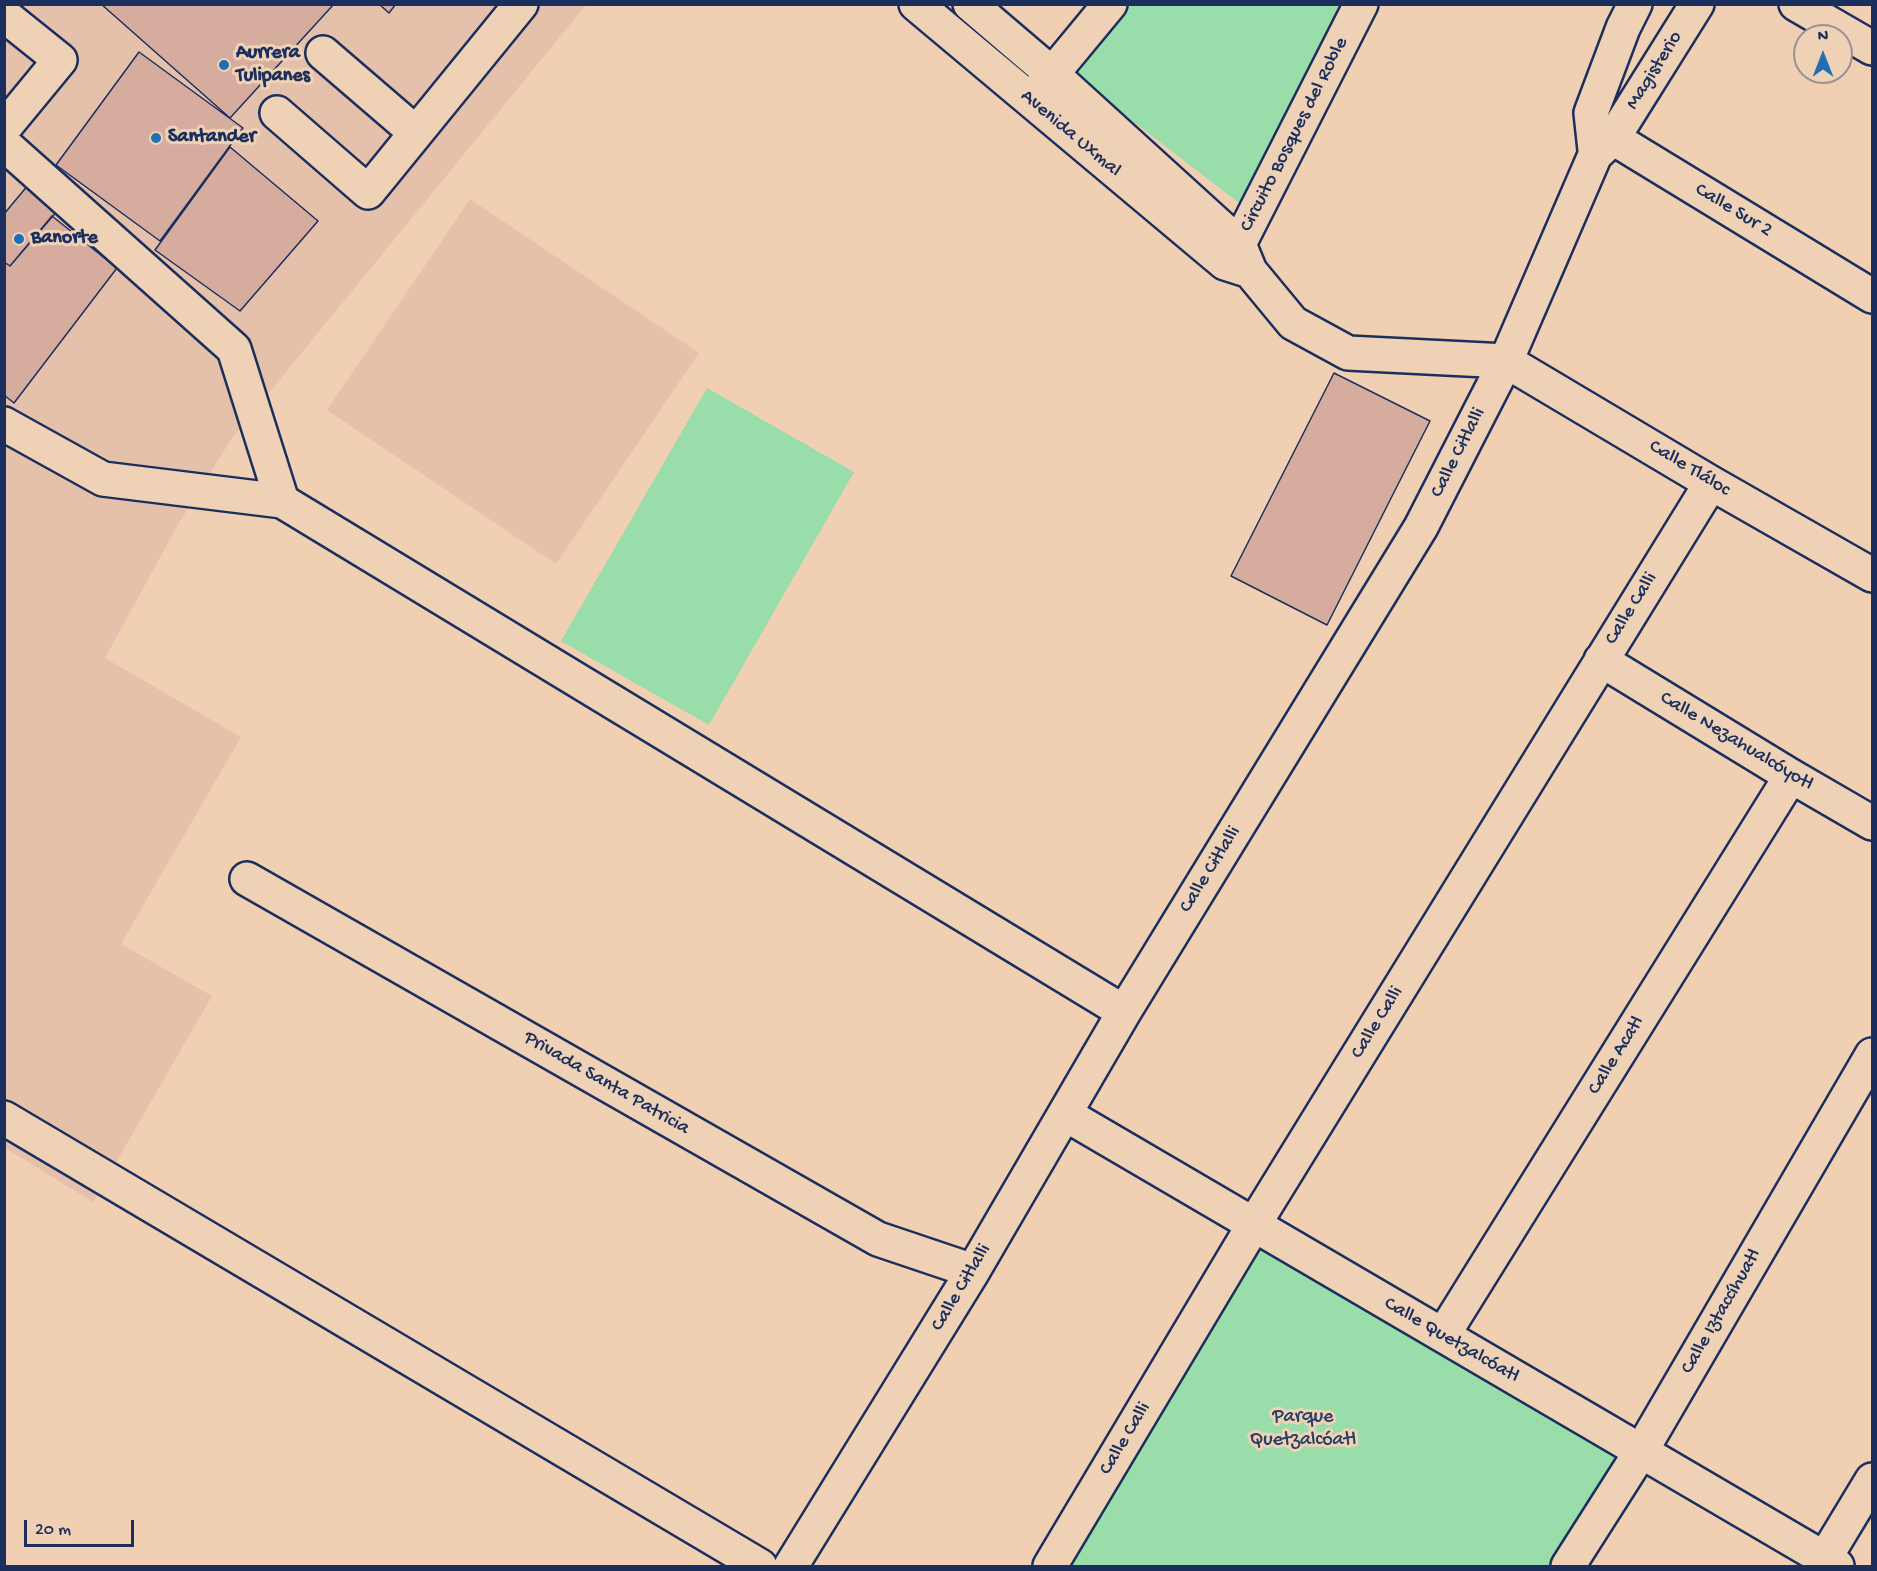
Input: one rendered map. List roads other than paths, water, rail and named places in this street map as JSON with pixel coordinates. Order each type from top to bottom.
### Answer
[{"type":"street","points":[[277,113],[368,192],[521,4]]},
{"type":"street","name":"Avenida Uxmal","points":[[916,4],[1030,101],[1238,259]]},
{"type":"street","name":"Avenida Uxmal","points":[[970,4],[1052,74],[1238,259]]},
{"type":"street","points":[[1030,101],[1110,4]]},
{"type":"street","name":"Circuito Bosques del Roble","points":[[1238,259],[1361,4]]},
{"type":"street","name":"Magisterio","points":[[1600,141],[1591,113],[1623,28],[1635,4]]},
{"type":"street","name":"Magisterio","points":[[1600,141],[1697,4]]},
{"type":"street","points":[[1796,4],[1872,48]]},
{"type":"street","points":[[4,15],[60,60],[4,129]]},
{"type":"street","points":[[323,53],[416,133]]},
{"type":"street","name":"Calle Sur 2","points":[[1600,141],[1872,296]]},
{"type":"street","name":"Calle Citlalli","points":[[791,1566],[973,1271],[1124,1012],[1421,527],[1506,361],[1600,141]]},
{"type":"street","points":[[4,144],[234,348],[282,501]]},
{"type":"street","points":[[1238,259],[1293,322],[1348,353],[1506,361]]},
{"type":"street","name":"Calle Tláloc","points":[[1506,361],[1711,483],[1872,575]]},
{"type":"street","points":[[4,424],[103,479],[282,501],[1124,1012]]},
{"type":"street","name":"Calle Calli","points":[[1050,1566],[1253,1226],[1711,483]]},
{"type":"street","name":"Calle Nezahualcóyotl","points":[[1601,660],[1872,823]]},
{"type":"street","name":"Calle Acatl","points":[[1443,1335],[1791,776]]},
{"type":"street","name":"Privada Santa Patricia","points":[[248,879],[878,1239],[973,1271]]},
{"type":"street","name":"Calle Iztaccíhuatl","points":[[1568,1566],[1640,1453],[1872,1055]]},
{"type":"street","name":"Calle Quetzalcóatl","points":[[1065,1114],[1443,1335],[1827,1564]]},
{"type":"street","points":[[4,1118],[760,1566]]},
{"type":"street","points":[[1827,1564],[1872,1480]]},
{"type":"place","name":"Aurrera Tulipanes","points":[[224,65]]},
{"type":"place","name":"Santander","points":[[156,138]]},
{"type":"place","name":"Banorte","points":[[19,239]]},
{"type":"park label","name":"Parque Quetzalcóatl","points":[[1303,1430]]}]
